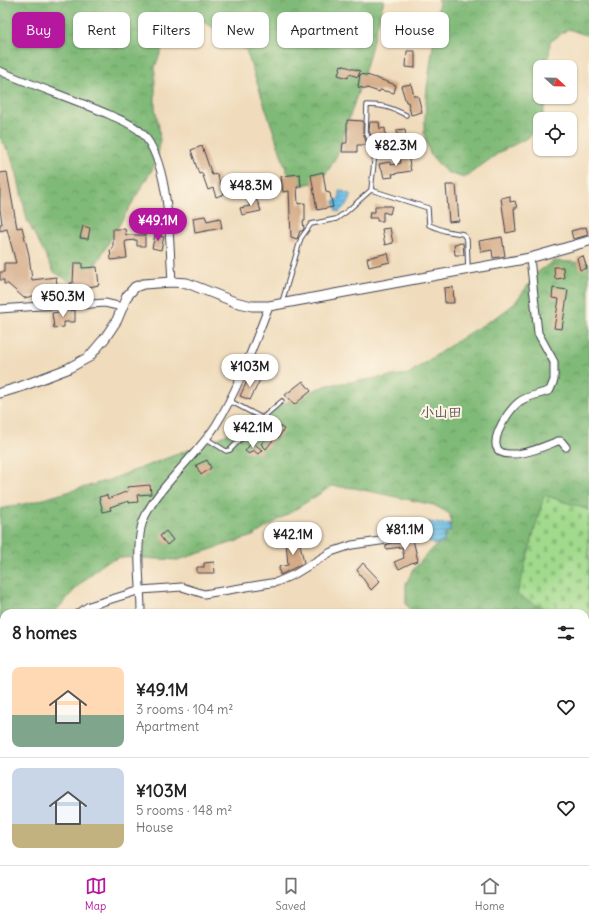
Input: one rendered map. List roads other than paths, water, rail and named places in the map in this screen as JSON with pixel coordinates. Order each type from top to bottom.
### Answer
[{"type":"street","points":[[0,71],[128,123],[141,132],[156,155],[162,177],[167,210],[172,282]]},
{"type":"street","points":[[0,393],[67,369],[89,356],[105,338],[117,320],[127,296],[135,287],[143,284],[172,282],[187,283],[235,302],[252,306],[281,305],[530,258],[589,241]]},
{"type":"street","points":[[530,258],[538,333],[554,362],[554,380],[550,390],[544,393],[529,396],[519,402],[511,410],[503,422],[495,440],[497,447],[502,452],[509,454],[519,453],[561,441],[566,447]]},
{"type":"street","points":[[0,309],[105,303],[122,308]]},
{"type":"street","points":[[141,609],[139,552],[141,528],[145,517],[150,507],[166,486],[207,439],[230,401],[269,306]]},
{"type":"street","points":[[84,609],[89,606],[141,590],[182,587],[204,594],[277,582],[295,574],[331,552],[352,545],[387,540]]},
{"type":"lane","points":[[281,305],[301,238],[311,224],[336,219],[371,190],[375,153],[366,132],[367,105],[388,107],[406,115]]},
{"type":"lane","points":[[371,190],[428,208],[429,225],[445,231],[462,234],[467,240],[468,269]]},
{"type":"lane","points":[[230,401],[262,418]]},
{"type":"lane","points":[[207,439],[226,451],[230,450],[262,418],[282,401]]},
{"type":"water","points":[[342,190],[350,194],[350,201],[339,212],[336,211],[334,201],[340,198],[339,191]]},
{"type":"water","points":[[429,522],[441,524],[449,523],[451,531],[445,532],[444,542],[433,545],[425,537],[423,526]]},
{"type":"district","name":"小山田","points":[[441,412]]}]
